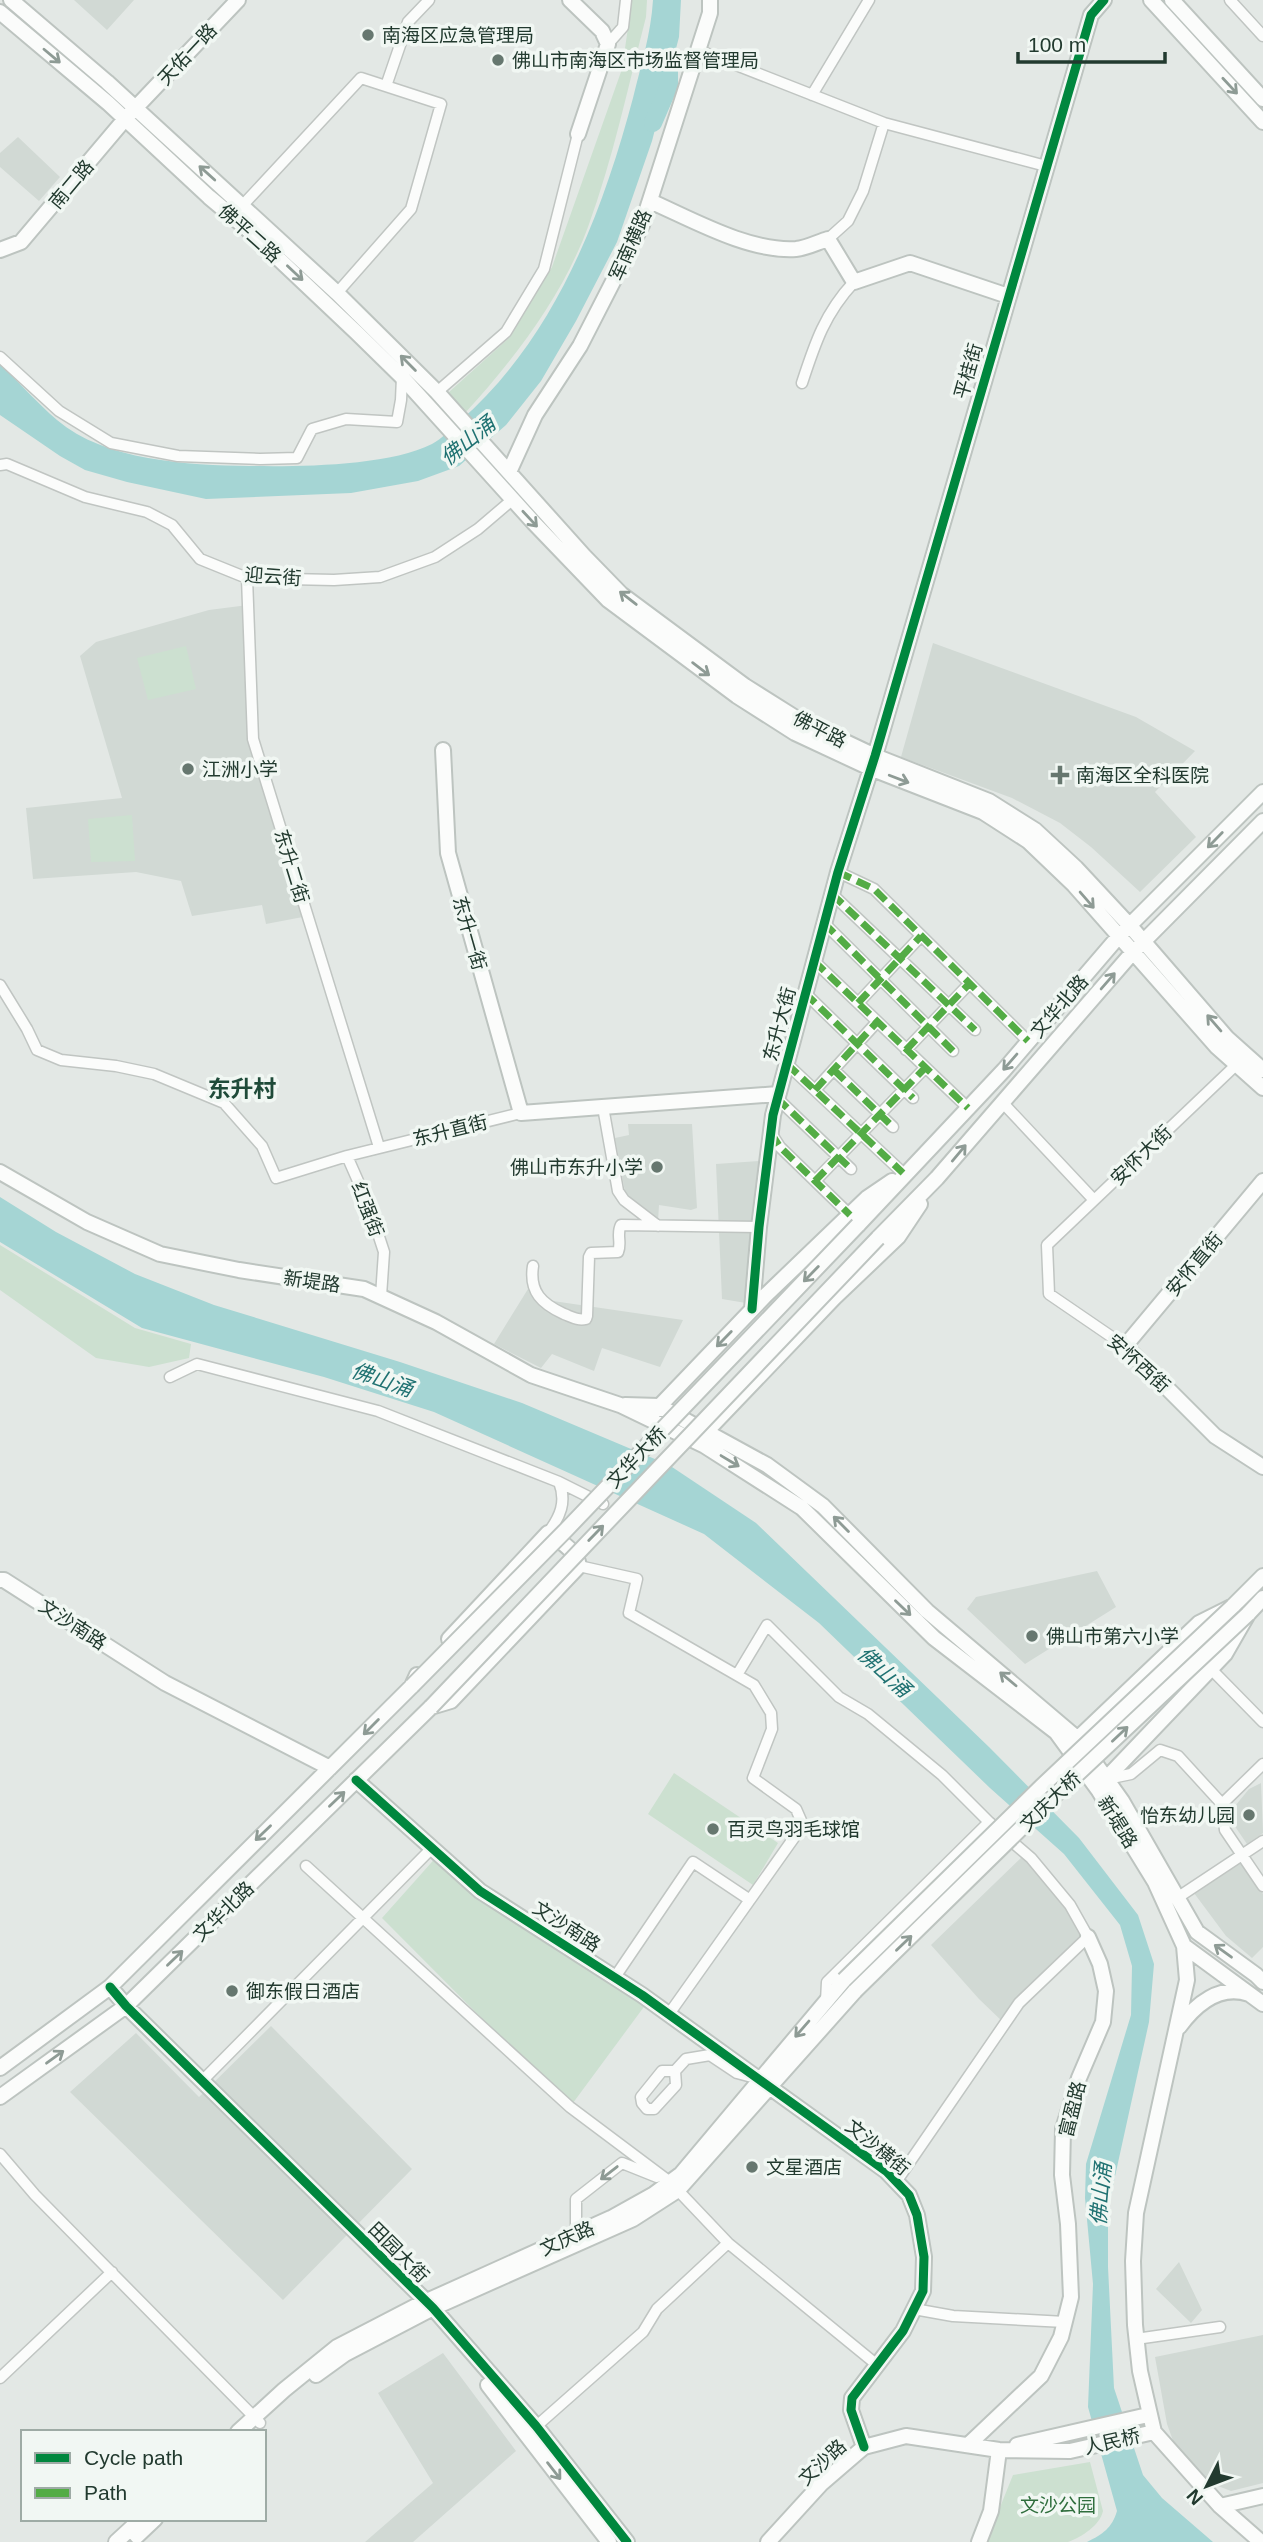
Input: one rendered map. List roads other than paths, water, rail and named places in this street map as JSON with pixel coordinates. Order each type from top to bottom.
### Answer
[{"type":"main road","name":"佛平二路","points":[[13,0],[130,114],[209,197],[245,227],[402,377],[485,469]]},
{"type":"main road","name":"天佑一路","points":[[130,114],[238,0]]},
{"type":"main road","points":[[570,0],[603,32],[608,44],[578,135]]},
{"type":"main road","name":"军南横路","points":[[509,472],[535,415],[580,346],[642,225],[710,13],[710,0]]},
{"type":"main road","name":"平桂街","points":[[872,762],[1091,15],[1104,0]]},
{"type":"main road","points":[[1151,0],[1263,122]]},
{"type":"main road","points":[[1172,0],[1263,99]]},
{"type":"main road","name":"佛平二路","points":[[0,12],[242,206],[337,293],[455,412]]},
{"type":"main road","name":"南二路","points":[[0,250],[21,242],[130,114]]},
{"type":"main road","points":[[650,201],[731,236],[764,245],[797,249],[828,239],[854,282],[909,263],[1008,296]]},
{"type":"main road","name":"佛平路","points":[[455,412],[621,594],[745,686],[872,762]]},
{"type":"main road","name":"佛平路","points":[[485,469],[608,600],[737,696],[795,733],[989,801],[1045,839],[1139,947],[1227,1038],[1260,1062]]},
{"type":"main road","name":"东升一街","points":[[443,750],[448,853],[520,1113]]},
{"type":"main road","name":"东升大街","points":[[752,1309],[759,1227],[778,1096],[838,872],[872,762]]},
{"type":"main road","name":"文华北路","points":[[854,1220],[919,1162],[1125,932],[1263,792]]},
{"type":"main road","points":[[431,1707],[937,1178],[1139,947],[1263,821]]},
{"type":"main road","name":"佛平路","points":[[1139,947],[1236,1065],[1263,1088]]},
{"type":"main road","points":[[520,1113],[778,1096]]},
{"type":"main road","points":[[648,1419],[752,1309],[854,1220],[867,1198],[919,1162]]},
{"type":"main road","name":"新堤路","points":[[0,1172],[87,1222],[160,1254],[239,1270],[365,1289],[436,1322],[531,1375],[620,1405],[648,1419],[701,1437]]},
{"type":"main road","points":[[701,1437],[834,1298],[898,1237],[937,1178]]},
{"type":"main road","name":"安怀直街","points":[[1125,1346],[1263,1181]]},
{"type":"main road","name":"文华大桥","points":[[412,1686],[566,1531],[854,1220]]},
{"type":"main road","name":"安怀西街","points":[[1125,1346],[1214,1436],[1263,1467]]},
{"type":"main road","name":"新堤路","points":[[620,1405],[659,1406],[802,1508],[934,1639],[1072,1743],[1102,1784],[1155,1882],[1184,1946],[1187,1980],[1136,2213],[1133,2262],[1136,2339],[1148,2415],[1154,2432]]},
{"type":"main road","points":[[412,1686],[421,1668],[548,1532],[578,1559],[579,1566],[452,1701],[431,1707]]},
{"type":"main road","name":"文庆大桥","points":[[844,1980],[1042,1786],[1263,1576]]},
{"type":"main road","name":"文沙南路","points":[[0,1580],[4,1580],[165,1683],[330,1768]]},
{"type":"main road","points":[[1102,1784],[1225,1654],[1248,1614],[1263,1598]]},
{"type":"main road","points":[[1072,1743],[1199,1623],[1233,1606]]},
{"type":"main road","name":"文庆大桥","points":[[855,1991],[1063,1788],[1248,1614]]},
{"type":"main road","name":"文华北路","points":[[0,2068],[110,1987],[412,1686]]},
{"type":"main road","name":"文华北路","points":[[0,2096],[126,2006],[431,1707]]},
{"type":"main road","name":"文沙南路","points":[[356,1780],[480,1891],[669,2014],[764,2083]]},
{"type":"main road","name":"新堤路","points":[[1102,1784],[1122,1801],[1197,1932],[1263,1982]]},
{"type":"main road","points":[[1197,1932],[1184,1946],[1259,2000]]},
{"type":"main road","name":"富盈路","points":[[968,2445],[1041,2376],[1061,2337],[1071,2297],[1068,2224],[1062,2175],[1063,2129],[1079,2078],[1103,2022],[1105,1991],[1100,1964],[1088,1937]]},
{"type":"main road","points":[[1236,1982],[1263,1959]]},
{"type":"main road","name":"文庆路","points":[[764,2083],[844,1980]]},
{"type":"main road","name":"田园大街","points":[[110,1987],[428,2308],[627,2542]]},
{"type":"main road","points":[[1176,2031],[1193,2009],[1215,1995],[1236,1990],[1259,2000]]},
{"type":"main road","name":"文庆路","points":[[255,2424],[337,2347],[634,2219],[674,2186],[764,2083],[855,1991]]},
{"type":"main road","name":"文沙横街","points":[[764,2083],[886,2171],[909,2195],[917,2215],[924,2257],[923,2291],[903,2331],[852,2398],[851,2410],[864,2447]]},
{"type":"main road","name":"文庆路","points":[[428,2308],[674,2186]]},
{"type":"main road","name":"人民桥","points":[[1065,2433],[1148,2415]]},
{"type":"main road","name":"田园大街","points":[[531,2431],[609,2542]]},
{"type":"main road","points":[[1154,2432],[1220,2506],[1261,2542]]},
{"type":"main road","name":"人民桥","points":[[1070,2451],[1154,2432]]},
{"type":"main road","name":"文沙路","points":[[999,2449],[1065,2433]]},
{"type":"main road","name":"文沙路","points":[[768,2542],[821,2484],[864,2447],[906,2436],[999,2449],[1070,2451]]},
{"type":"main road","points":[[979,2542],[992,2511],[999,2449]]},
{"type":"main road","points":[[1220,2506],[1263,2496]]},
{"type":"main road","points":[[116,2542],[139,2521]]},
{"type":"main road","points":[[130,2542],[153,2521]]},
{"type":"street","points":[[386,86],[408,22],[429,0]]},
{"type":"street","points":[[608,44],[623,27],[626,0]]},
{"type":"street","points":[[812,95],[869,0]]},
{"type":"street","points":[[1230,0],[1263,36]]},
{"type":"street","points":[[698,50],[884,123],[1046,166]]},
{"type":"street","points":[[242,206],[361,78],[441,104],[411,209],[337,293]]},
{"type":"street","points":[[828,239],[848,221],[863,191],[884,123]]},
{"type":"street","points":[[437,392],[506,332],[544,269],[578,135]]},
{"type":"street","points":[[802,383],[820,331],[838,300],[854,282]]},
{"type":"street","points":[[0,357],[59,411],[111,443],[178,456],[260,460],[297,458],[312,429],[345,419],[397,422],[402,377]]},
{"type":"street","name":"迎云街","points":[[0,465],[7,464],[85,496],[147,512],[172,526],[200,559],[247,578],[334,580],[380,577],[435,557],[478,529],[512,500]]},
{"type":"street","name":"东升二街","points":[[247,578],[253,739],[379,1147]]},
{"type":"street","points":[[838,872],[874,889],[1028,1041]]},
{"type":"street","points":[[832,894],[975,1030]]},
{"type":"street","points":[[824,923],[953,1051]]},
{"type":"street","points":[[858,1003],[921,936]]},
{"type":"street","points":[[814,961],[968,1108]]},
{"type":"street","points":[[906,1050],[970,984]]},
{"type":"street","points":[[0,985],[37,1049],[61,1060],[116,1066],[154,1074],[224,1103],[262,1146],[276,1178],[347,1156]]},
{"type":"street","points":[[805,993],[913,1098]]},
{"type":"street","points":[[815,1090],[877,1022]]},
{"type":"street","points":[[786,1064],[903,1173]]},
{"type":"street","name":"安怀大街","points":[[1047,1245],[1236,1065]]},
{"type":"street","points":[[815,1181],[925,1068]]},
{"type":"street","points":[[834,1070],[893,1127]]},
{"type":"street","points":[[778,1096],[851,1169]]},
{"type":"street","points":[[1002,1102],[1094,1200]]},
{"type":"street","points":[[603,1107],[618,1191],[624,1200],[659,1226]]},
{"type":"street","name":"东升直街","points":[[379,1147],[520,1113]]},
{"type":"street","points":[[771,1133],[780,1147],[854,1220]]},
{"type":"street","name":"红强街","points":[[379,1147],[347,1156],[369,1206],[384,1252],[381,1296]]},
{"type":"street","points":[[533,1266],[531,1277],[540,1299],[547,1306],[580,1321],[586,1320],[589,1257],[591,1253],[618,1252],[621,1247],[618,1230],[621,1226],[759,1227]]},
{"type":"street","name":"安怀西街","points":[[1047,1245],[1049,1294],[1125,1346]]},
{"type":"street","points":[[170,1377],[197,1364],[365,1407],[559,1482],[603,1504]]},
{"type":"street","points":[[548,1532],[559,1519],[564,1495],[559,1482]]},
{"type":"street","points":[[579,1566],[638,1579],[629,1613],[754,1685],[771,1713],[772,1729],[753,1779],[796,1809],[803,1825],[669,2014]]},
{"type":"street","name":"富盈路","points":[[737,1675],[767,1625],[839,1697],[879,1722],[942,1775],[989,1822],[1031,1858],[1070,1905],[1088,1937]]},
{"type":"street","points":[[1211,1669],[1263,1722]]},
{"type":"street","points":[[1102,1784],[1131,1774],[1160,1750],[1178,1756],[1222,1804],[1225,1830],[1263,1886]]},
{"type":"street","points":[[1222,1804],[1263,1764]]},
{"type":"street","points":[[826,2001],[827,1982],[989,1822]]},
{"type":"street","points":[[1177,1898],[1263,1841]]},
{"type":"street","points":[[202,2081],[432,1848]]},
{"type":"street","points":[[615,1978],[693,1862],[750,1900]]},
{"type":"street","points":[[306,1866],[570,2107],[674,2186],[728,2243],[876,2364]]},
{"type":"street","points":[[896,2182],[1020,2003],[1088,1937]]},
{"type":"street","points":[[675,2071],[686,2059],[710,2055],[737,2073],[764,2083]]},
{"type":"street","points":[[0,2154],[255,2424]]},
{"type":"street","points":[[576,2234],[576,2199],[622,2162],[674,2186]]},
{"type":"street","points":[[531,2431],[643,2332],[657,2308],[728,2243]]},
{"type":"street","points":[[0,2378],[112,2272]]},
{"type":"street","points":[[914,2309],[953,2316],[1065,2322]]},
{"type":"street","points":[[1136,2339],[1220,2327]]},
{"type":"water","points":[[653,0],[681,0],[679,37],[652,141],[617,242],[541,381],[506,425],[459,466],[418,481],[351,493],[206,499],[85,470],[0,415],[0,364],[57,420],[77,434],[99,444],[148,458],[225,465],[343,464],[392,457],[436,442],[493,388],[522,352],[548,314],[570,273],[589,230],[621,142],[645,49]]},
{"type":"water","points":[[0,1197],[56,1232],[135,1274],[214,1305],[522,1403],[669,1465],[756,1523],[989,1747],[1079,1838],[1138,1915],[1154,1964],[1149,2022],[1108,2208],[1114,2388],[1143,2475],[1162,2498],[1213,2542],[1087,2542],[1106,2530],[1117,2511],[1088,2407],[1093,2284],[1085,2198],[1086,2164],[1131,2015],[1132,1966],[1120,1925],[1064,1854],[990,1788],[819,1623],[704,1534],[434,1412],[324,1377],[142,1328],[0,1242]]},
{"type":"waterway","name":"佛山涌","points":[[653,123],[669,86],[669,53]]},
{"type":"place","name":"南海区应急管理局","points":[[368,35]]},
{"type":"place","name":"佛山市南海区市场监督管理局","points":[[498,60]]},
{"type":"place","name":"江洲小学","points":[[188,769]]},
{"type":"place","name":"南海区全科医院","points":[[1060,775]]},
{"type":"place","name":"佛山市东升小学","points":[[657,1167]]},
{"type":"place","name":"佛山市第六小学","points":[[1032,1636]]},
{"type":"place","name":"怡东幼儿园","points":[[1249,1815]]},
{"type":"place","name":"百灵鸟羽毛球馆","points":[[713,1829]]},
{"type":"place","name":"御东假日酒店","points":[[232,1991]]},
{"type":"place","name":"文星酒店","points":[[752,2167]]},
{"type":"district","name":"东升村","points":[[242,1089]]},
{"type":"park label","name":"文沙公园","points":[[1058,2505]]}]
